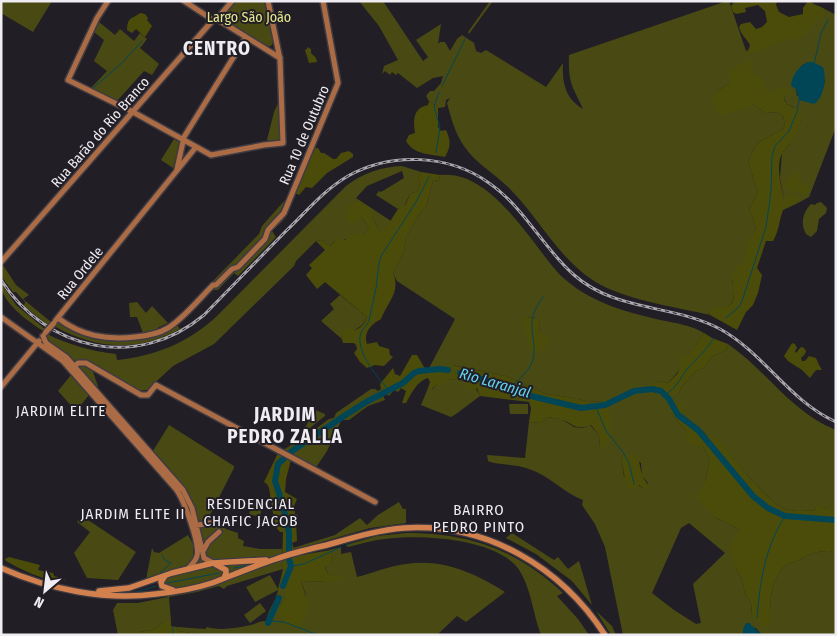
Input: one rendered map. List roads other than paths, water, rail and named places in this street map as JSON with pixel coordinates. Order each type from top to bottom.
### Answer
[{"type":"main road","points":[[1,568],[41,582],[82,591],[128,596],[154,595],[199,586],[278,558],[364,534],[390,529],[433,528],[479,537],[520,554],[552,575],[578,599],[605,635]]},
{"type":"main road","points":[[82,591],[125,589],[167,574],[213,563],[278,558]]},
{"type":"main road","points":[[213,563],[226,569],[224,578]]},
{"type":"main road","points":[[167,574],[162,580],[162,586],[174,591]]},
{"type":"street","points":[[108,1],[97,18],[68,80],[133,112],[211,155],[283,143],[278,86],[280,61],[268,1]]},
{"type":"street","points":[[184,1],[217,18],[266,49],[280,61]]},
{"type":"street","points":[[217,18],[232,1]]},
{"type":"street","name":"Rua 10 de Outubro","points":[[58,318],[78,330],[96,337],[112,338],[148,335],[161,331],[172,325],[232,269],[238,267],[265,239],[268,230],[282,216],[338,83],[323,1]]},
{"type":"street","name":"Rua Barão do Rio Branco","points":[[1,262],[217,18]]},
{"type":"street","points":[[176,172],[184,140],[246,37]]},
{"type":"street","points":[[266,49],[273,49],[277,43]]},
{"type":"street","name":"Rua Ordele","points":[[1,387],[196,147]]},
{"type":"street","points":[[1,317],[63,358]]},
{"type":"street","points":[[44,334],[46,342],[63,358],[188,498],[194,518],[197,554],[195,560],[188,568]]},
{"type":"street","points":[[72,368],[78,363],[86,363],[136,393],[148,395],[156,385],[375,502]]},
{"type":"street","points":[[181,491],[205,559],[213,563]]},
{"type":"street","points":[[194,518],[210,523],[194,526]]},
{"type":"street","points":[[202,552],[210,539],[219,532]]},
{"type":"water","points":[[808,62],[823,67],[824,72],[825,82],[822,93],[814,104],[799,100],[796,89],[791,86],[796,72]]},
{"type":"water","points":[[746,623],[749,623],[762,635],[743,635]]},
{"type":"waterway","points":[[814,64],[821,33],[828,20]]},
{"type":"waterway","points":[[442,86],[465,39]]},
{"type":"waterway","points":[[93,88],[122,63],[142,41]]},
{"type":"waterway","points":[[436,153],[440,127],[434,107],[439,92]]},
{"type":"waterway","points":[[726,318],[739,307],[742,301],[766,227],[771,191],[772,156],[775,146],[789,131],[797,112],[799,100]]},
{"type":"waterway","points":[[389,390],[365,358],[360,343],[360,336],[369,320],[381,256],[416,202],[429,177]]},
{"type":"waterway","points":[[510,388],[527,371],[533,360],[533,318],[536,308],[543,297]]},
{"type":"waterway","points":[[666,394],[675,386],[714,338]]},
{"type":"waterway","name":"Rio Laranjal","points":[[283,586],[291,566],[289,559],[289,532],[275,481],[278,464],[292,451],[344,416],[403,383],[414,373],[440,369],[448,370]]},
{"type":"waterway","name":"Rio Laranjal","points":[[460,373],[531,396],[581,408],[605,405],[634,391],[652,389],[661,391],[669,399],[678,415],[698,430],[753,496],[768,508],[785,516],[836,520]]},
{"type":"waterway","points":[[596,407],[606,431],[623,452],[629,463],[634,484]]},
{"type":"waterway","points":[[757,618],[760,591],[768,553],[785,516]]},
{"type":"waterway","points":[[346,545],[350,544]]},
{"type":"waterway","points":[[291,566],[304,564],[341,547]]},
{"type":"waterway","points":[[159,574],[171,563],[165,560],[162,555]]},
{"type":"waterway","points":[[234,568],[250,565]]},
{"type":"waterway","points":[[167,583],[219,573]]},
{"type":"waterway","points":[[121,593],[136,592],[156,586]]},
{"type":"waterway","name":"Rio Laranjal","points":[[268,623],[279,598]]},
{"type":"waterway","points":[[271,621],[284,622],[318,635]]},
{"type":"waterway","points":[[173,627],[173,635]]},
{"type":"railway","points":[[1,280],[20,304],[43,323],[68,337],[95,345],[122,347],[150,343],[178,332],[204,315],[316,202],[348,176],[365,168],[401,160],[438,162],[456,166],[473,173],[489,183],[513,204],[563,264],[590,287],[626,302],[683,315],[720,329],[750,351],[804,402],[836,422]]},
{"type":"district","name":"CENTRO","points":[[217,48]]},
{"type":"district","name":"JARDIM ELITE","points":[[61,411]]},
{"type":"district","name":"JARDIM PEDRO ZALLA","points":[[285,425]]},
{"type":"district","name":"RESIDENCIAL CHAFIC JACOB","points":[[251,512]]},
{"type":"district","name":"JARDIM ELITE II","points":[[133,514]]},
{"type":"district","name":"BAIRRO PEDRO PINTO","points":[[479,518]]},
{"type":"park label","name":"Largo São João","points":[[249,17]]}]
